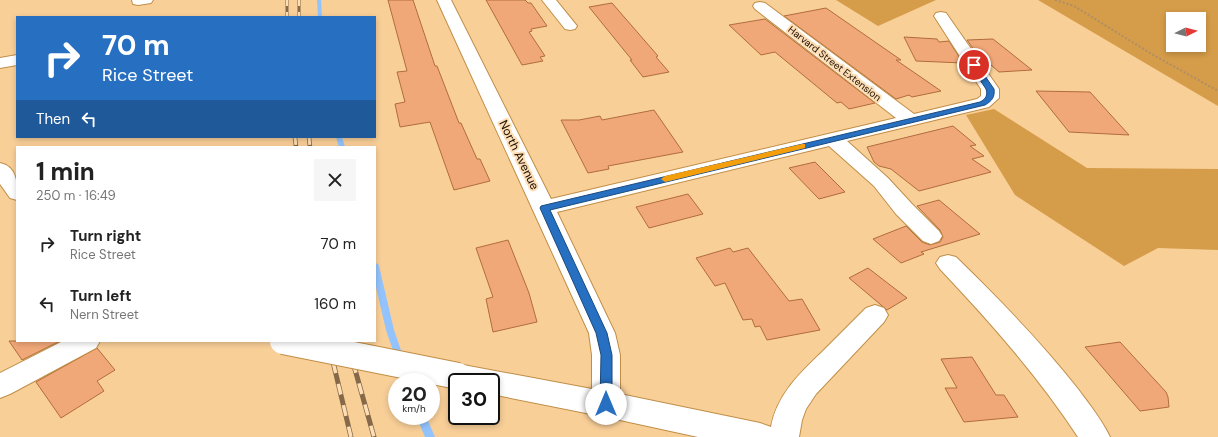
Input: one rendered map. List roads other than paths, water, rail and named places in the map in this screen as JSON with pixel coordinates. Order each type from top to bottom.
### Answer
[{"type":"street","name":"North Avenue","points":[[444,0],[602,333],[606,355],[606,404]]},
{"type":"street","points":[[549,0],[570,26]]},
{"type":"street","name":"Harvard Street Extension","points":[[760,6],[910,120]]},
{"type":"street","points":[[544,208],[983,103],[990,98],[990,89],[941,16]]},
{"type":"street","points":[[0,63],[16,60]]},
{"type":"street","points":[[833,139],[882,182],[904,209],[931,236]]},
{"type":"street","points":[[0,169],[16,192]]},
{"type":"street","points":[[948,263],[985,300],[1044,367],[1077,410],[1095,437]]},
{"type":"street","points":[[784,437],[787,420],[794,403],[806,386],[875,315]]},
{"type":"street","points":[[0,386],[85,342]]},
{"type":"street","points":[[288,342],[606,404],[760,437]]},
{"type":"waterway","points":[[319,0],[320,16]]},
{"type":"waterway","points":[[339,138],[342,146]]},
{"type":"waterway","points":[[376,270],[390,330],[400,359]]},
{"type":"waterway","points":[[425,425],[430,437]]},
{"type":"railway","points":[[287,0],[287,16]]},
{"type":"railway","points":[[299,0],[299,16]]},
{"type":"railway","points":[[295,138],[296,146]]},
{"type":"railway","points":[[309,138],[310,146]]},
{"type":"railway","points":[[328,342],[351,437]]},
{"type":"railway","points":[[347,342],[374,437]]}]
